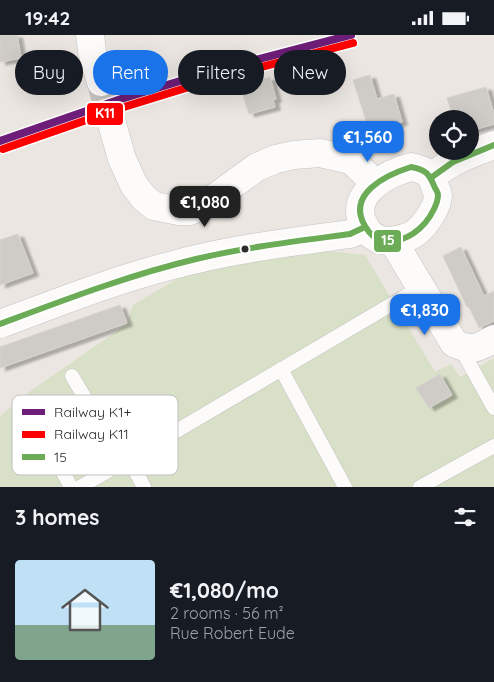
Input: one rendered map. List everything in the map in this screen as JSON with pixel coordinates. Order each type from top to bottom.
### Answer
[{"type":"street","points":[[90,35],[93,54]]},
{"type":"street","points":[[111,120],[122,159],[134,185],[154,206],[190,211],[206,204],[257,167],[276,159],[294,155],[320,153],[351,160],[375,183]]},
{"type":"street","points":[[432,177],[440,170],[470,153],[494,145]]},
{"type":"street","points":[[411,167],[421,169],[432,177],[438,195],[426,224],[411,236],[393,241],[379,239],[368,233],[360,216],[361,204],[365,194],[375,183],[398,170],[411,167]]},
{"type":"street","points":[[0,324],[126,278],[175,264],[247,249],[350,234],[365,227]]},
{"type":"street","points":[[393,241],[454,343],[466,349],[478,348],[494,339]]},
{"type":"lane","points":[[178,430],[420,287]]},
{"type":"lane","points":[[459,346],[494,408]]},
{"type":"lane","points":[[281,369],[345,487]]},
{"type":"lane","points":[[72,375],[85,395]]},
{"type":"lane","points":[[420,487],[494,446]]},
{"type":"lane","points":[[64,475],[71,487]]},
{"type":"lane","points":[[80,487],[101,475]]},
{"type":"lane","points":[[136,475],[144,487]]},
{"type":"green space","points":[[318,250],[365,255],[435,372],[451,364],[460,377],[494,358],[494,487],[0,487],[0,416],[12,406],[12,475],[178,475],[178,395],[26,395],[127,324],[133,305],[187,273]]},
{"type":"building","points":[[0,35],[17,35],[20,50],[15,50],[15,59],[0,62]]},
{"type":"building","points":[[370,75],[377,99],[394,94],[402,122],[370,133],[353,80]]},
{"type":"building","points":[[270,77],[276,99],[273,100],[275,107],[249,114],[243,95],[264,95],[264,79]]},
{"type":"building","points":[[486,87],[494,114],[494,124],[479,128],[479,110],[451,110],[447,98]]},
{"type":"building","points":[[18,234],[33,273],[0,285],[0,240]]},
{"type":"building","points":[[461,247],[484,296],[494,291],[494,321],[479,328],[443,256]]},
{"type":"building","points":[[120,305],[127,323],[0,368],[0,347]]},
{"type":"building","points":[[440,374],[452,395],[429,408],[416,388]]},
{"type":"tunnel","points":[[104,95],[111,120]]},
{"type":"rail line","name":"K1+","points":[[0,141],[121,99],[213,71],[351,35]]},
{"type":"rail line","name":"K11","points":[[3,149],[124,107],[215,79],[353,43]]},
{"type":"transit line","name":"15","points":[[432,177],[453,162],[494,145]]},
{"type":"transit line","name":"15","points":[[411,167],[424,171],[431,179],[438,194],[434,209],[425,223],[406,237],[390,241],[377,238],[367,229],[360,215],[361,204],[365,195],[380,181],[411,167]]},
{"type":"transit line","name":"15","points":[[0,324],[171,265],[234,251],[350,234],[365,227]]}]
